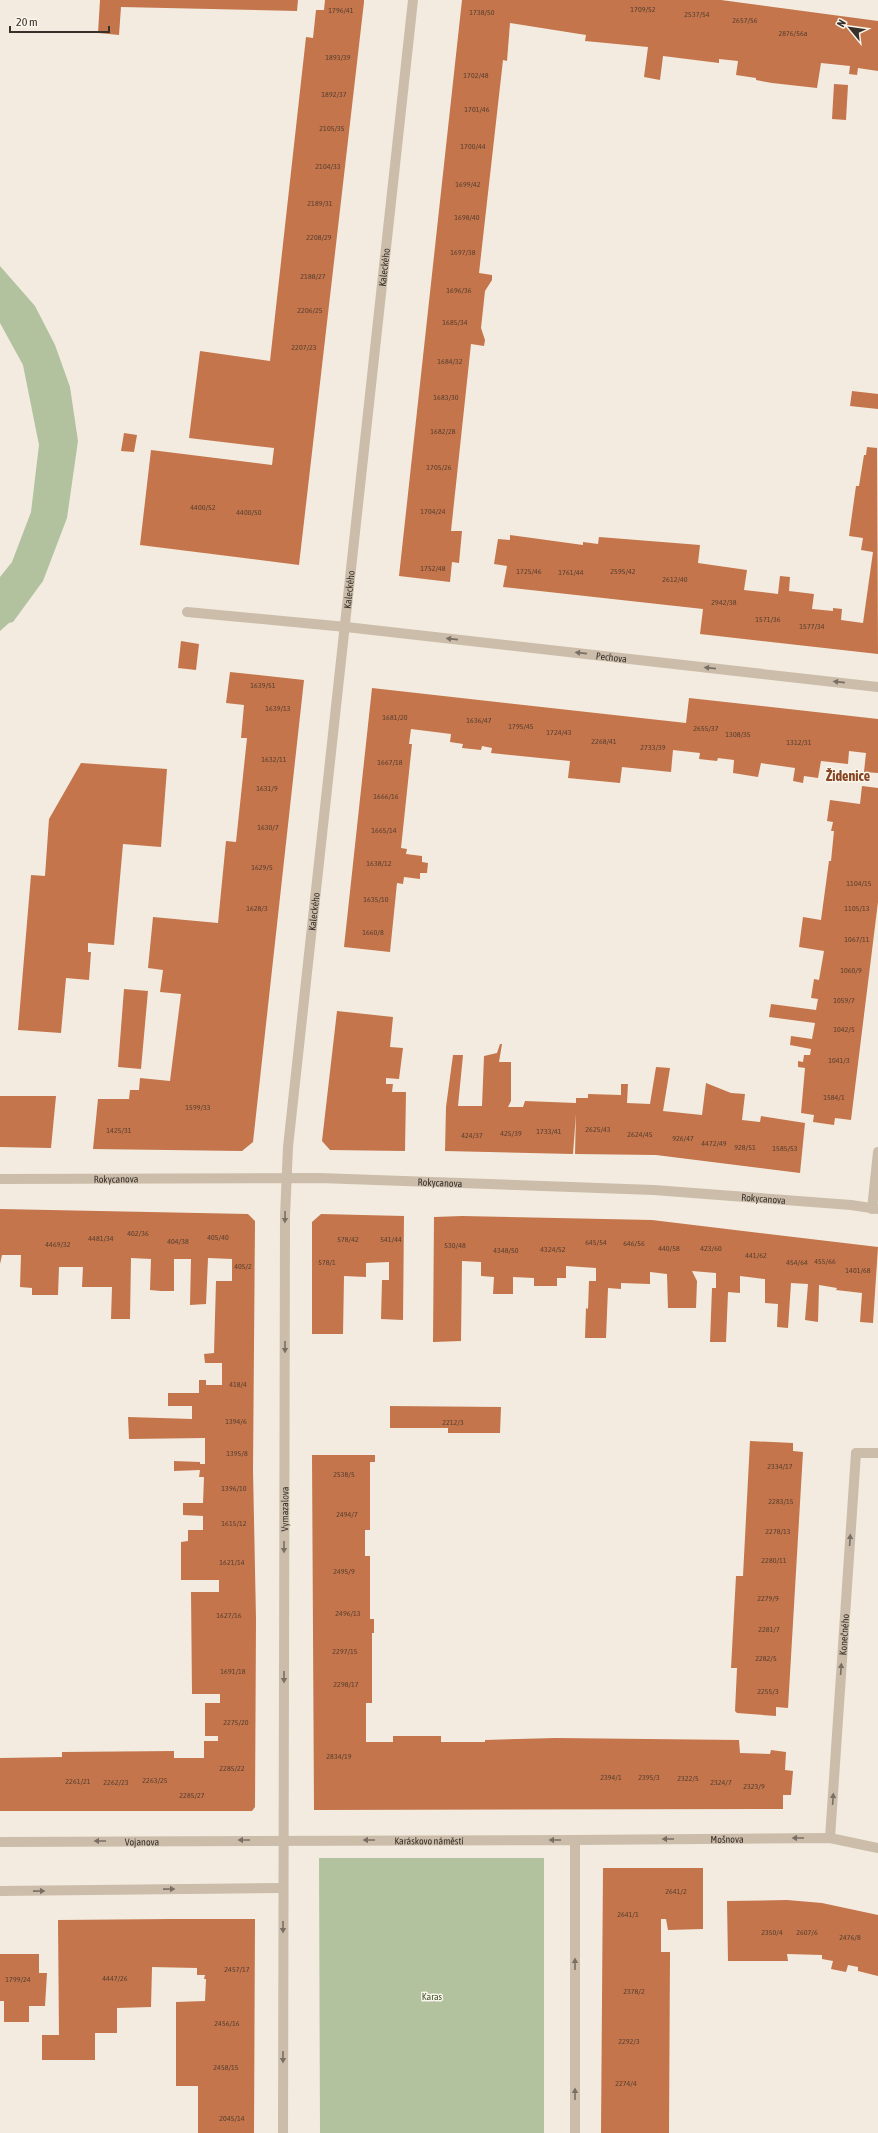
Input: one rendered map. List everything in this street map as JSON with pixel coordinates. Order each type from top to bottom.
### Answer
[{"type":"street","name":"Kaleckého","points":[[287,1178],[288,1147],[346,627],[413,0]]},
{"type":"street","name":"Pechova","points":[[187,612],[346,627],[878,687]]},
{"type":"street","points":[[875,1209],[878,1152]]},
{"type":"street","name":"Rokycanova","points":[[0,1179],[287,1178],[654,1190],[875,1209]]},
{"type":"street","name":"Vymazalova","points":[[283,1840],[287,1178]]},
{"type":"street","name":"Konečného","points":[[830,1838],[856,1453],[878,1453]]},
{"type":"street","name":"Mošnova","points":[[575,1840],[830,1838],[878,1848]]},
{"type":"street","points":[[283,1840],[283,2133]]},
{"type":"street","name":"Karáskovo náměstí","points":[[283,1840],[575,1840]]},
{"type":"street","name":"Vojanova","points":[[0,1842],[283,1840]]},
{"type":"street","points":[[575,1840],[575,2133]]},
{"type":"street","points":[[0,1891],[282,1888]]},
{"type":"green space","points":[[0,266],[35,306],[55,345],[70,387],[78,441],[67,518],[43,581],[13,622],[9,623],[0,631],[0,577],[12,562],[31,512],[39,445],[23,365],[0,323]]},
{"type":"green space","name":"Karas","points":[[319,1858],[544,1858],[544,2133],[320,2133]]},
{"type":"building","points":[[100,0],[298,0],[297,11],[121,7],[119,35],[98,33]]},
{"type":"building","points":[[325,0],[364,0],[364,2],[299,565],[140,545],[151,450],[272,465],[274,448],[189,438],[200,351],[270,361],[306,37],[313,38],[316,10],[324,10]]},
{"type":"building","points":[[462,0],[721,0],[878,21],[878,71],[858,68],[857,75],[849,74],[850,66],[821,63],[817,88],[772,83],[756,80],[756,78],[736,75],[738,61],[719,59],[719,63],[663,56],[660,80],[644,77],[648,47],[585,41],[586,35],[510,23],[507,61],[503,60],[479,273],[492,275],[492,280],[485,291],[481,328],[485,340],[484,346],[471,344],[451,531],[462,531],[459,563],[452,562],[450,582],[399,576]]},
{"type":"building","points":[[834,84],[848,85],[846,120],[832,119]]},
{"type":"building","points":[[852,391],[878,394],[878,409],[850,406]]},
{"type":"building","points":[[124,433],[137,435],[134,452],[121,451]]},
{"type":"building","points":[[877,446],[878,654],[700,634],[703,609],[503,587],[507,566],[494,564],[498,539],[510,540],[510,535],[583,545],[583,542],[598,544],[599,537],[700,545],[698,563],[747,570],[744,590],[778,594],[780,576],[790,577],[789,591],[814,594],[812,609],[833,611],[833,608],[842,609],[841,620],[863,623],[873,552],[861,550],[863,538],[849,536],[856,486],[859,486],[864,455],[866,455],[867,447],[877,448]]},
{"type":"building","points":[[181,641],[199,644],[196,670],[178,668]]},
{"type":"building","points":[[230,672],[304,680],[253,1142],[242,1151],[93,1149],[98,1099],[129,1099],[130,1090],[139,1090],[140,1078],[170,1081],[181,994],[160,992],[163,970],[148,968],[153,917],[218,923],[226,841],[236,842],[247,738],[241,738],[244,705],[226,703]]},
{"type":"building","points":[[372,688],[686,723],[689,698],[878,719],[878,773],[864,772],[866,753],[849,751],[848,764],[821,761],[818,778],[804,776],[803,783],[793,781],[795,768],[761,763],[758,777],[733,773],[734,760],[718,758],[717,761],[699,759],[700,753],[673,750],[671,772],[622,767],[620,783],[568,778],[570,761],[491,753],[492,748],[482,746],[481,750],[462,748],[463,744],[450,742],[451,734],[411,729],[409,744],[412,744],[401,848],[407,849],[406,854],[422,856],[422,862],[428,863],[427,873],[420,873],[420,879],[404,877],[403,884],[397,883],[390,952],[344,947]]},
{"type":"building","points":[[81,763],[167,769],[161,847],[123,844],[114,945],[88,943],[88,952],[91,952],[89,980],[66,978],[61,1033],[18,1030],[31,875],[45,876],[49,819]]},
{"type":"building","points":[[862,786],[878,788],[878,902],[851,1120],[835,1118],[834,1125],[813,1122],[814,1115],[801,1113],[805,1068],[798,1067],[798,1061],[803,1062],[804,1055],[810,1055],[811,1049],[790,1045],[791,1036],[812,1039],[815,1023],[769,1017],[771,1004],[816,1010],[818,999],[811,998],[814,979],[819,980],[824,951],[799,947],[803,917],[821,920],[829,861],[831,861],[834,831],[831,831],[833,822],[827,821],[830,800],[860,804]]},
{"type":"building","points":[[124,989],[148,991],[141,1069],[118,1067]]},
{"type":"building","points":[[337,1011],[393,1017],[390,1047],[403,1048],[399,1079],[386,1078],[386,1084],[393,1084],[392,1092],[406,1092],[405,1151],[330,1150],[322,1141]]},
{"type":"building","points":[[500,1044],[502,1044],[499,1062],[511,1062],[511,1101],[508,1107],[523,1107],[525,1101],[576,1103],[576,1098],[588,1098],[588,1094],[621,1095],[621,1084],[628,1084],[627,1103],[650,1104],[656,1067],[670,1068],[663,1111],[702,1115],[706,1083],[731,1093],[745,1094],[742,1120],[760,1122],[761,1116],[805,1123],[800,1173],[656,1155],[575,1154],[576,1114],[573,1154],[445,1151],[446,1107],[453,1055],[463,1055],[458,1106],[482,1106],[484,1056],[497,1053]]},
{"type":"building","points":[[0,1096],[56,1096],[51,1148],[0,1147]]},
{"type":"building","points":[[0,1209],[248,1214],[255,1221],[253,1470],[256,1619],[255,1807],[252,1811],[0,1811],[0,1758],[62,1757],[62,1752],[174,1751],[174,1758],[204,1758],[204,1741],[218,1741],[218,1736],[205,1736],[205,1703],[220,1703],[220,1694],[192,1694],[191,1592],[219,1592],[219,1580],[181,1580],[181,1542],[188,1541],[188,1530],[203,1530],[203,1516],[183,1515],[183,1503],[203,1503],[204,1477],[199,1477],[200,1470],[174,1471],[174,1461],[200,1462],[200,1464],[205,1464],[205,1438],[129,1439],[128,1417],[192,1419],[192,1406],[168,1406],[168,1393],[199,1393],[199,1380],[206,1380],[206,1385],[222,1385],[222,1363],[205,1363],[204,1354],[214,1353],[216,1281],[232,1281],[232,1259],[208,1258],[206,1304],[190,1305],[191,1259],[174,1259],[174,1291],[161,1291],[150,1290],[151,1259],[131,1258],[130,1319],[111,1319],[112,1287],[82,1287],[83,1267],[59,1267],[58,1295],[32,1295],[32,1288],[20,1287],[21,1255],[2,1255],[0,1264]]},
{"type":"building","points":[[321,1214],[404,1216],[403,1320],[381,1319],[382,1280],[389,1280],[389,1262],[366,1263],[366,1277],[344,1276],[343,1334],[312,1334],[312,1222]]},
{"type":"building","points":[[462,1216],[652,1220],[878,1247],[873,1323],[860,1322],[862,1293],[836,1290],[837,1288],[819,1285],[818,1322],[805,1320],[808,1284],[791,1283],[788,1328],[777,1327],[778,1304],[765,1303],[765,1279],[740,1276],[740,1293],[728,1292],[726,1342],[710,1342],[712,1288],[716,1288],[716,1273],[692,1271],[697,1281],[696,1308],[668,1308],[667,1274],[650,1272],[650,1284],[621,1283],[621,1289],[608,1288],[606,1338],[585,1338],[589,1281],[596,1281],[596,1268],[566,1266],[566,1278],[557,1278],[557,1286],[534,1286],[534,1278],[513,1277],[513,1294],[493,1294],[494,1277],[481,1276],[481,1262],[462,1261],[461,1341],[433,1342],[434,1217]]},
{"type":"building","points":[[390,1406],[501,1407],[500,1433],[448,1433],[448,1428],[390,1428]]},
{"type":"building","points":[[750,1441],[793,1443],[793,1451],[803,1452],[788,1708],[776,1707],[776,1716],[737,1713],[735,1711],[737,1668],[731,1668],[736,1576],[743,1576]]},
{"type":"building","points":[[312,1455],[375,1455],[375,1462],[370,1462],[370,1530],[365,1530],[365,1556],[370,1556],[370,1619],[374,1619],[374,1633],[372,1633],[372,1703],[366,1703],[366,1742],[393,1742],[393,1736],[441,1736],[441,1742],[485,1742],[485,1740],[556,1738],[739,1740],[740,1753],[770,1754],[771,1750],[786,1752],[785,1770],[793,1771],[791,1795],[783,1795],[783,1809],[314,1810]]},
{"type":"building","points":[[603,1868],[703,1868],[703,1929],[668,1930],[666,1919],[661,1919],[661,1952],[670,1952],[669,2133],[601,2133]]},
{"type":"building","points":[[787,1900],[822,1903],[878,1915],[878,1976],[858,1971],[858,1967],[848,1965],[846,1972],[831,1969],[833,1961],[822,1959],[822,1955],[787,1954],[788,1961],[728,1961],[727,1901]]},
{"type":"building","points":[[255,1919],[254,2133],[198,2133],[198,2086],[176,2086],[176,2002],[205,2001],[206,1979],[204,1979],[205,1975],[197,1975],[197,1968],[152,1967],[151,2007],[117,2008],[117,2033],[95,2033],[95,2060],[42,2060],[42,2035],[59,2035],[58,1920]]},
{"type":"building","points":[[0,1954],[39,1954],[39,1973],[47,1973],[45,2006],[29,2006],[29,2022],[4,2022],[4,2001],[0,2001]]},
{"type":"district","name":"Židenice","points":[[848,776]]}]
